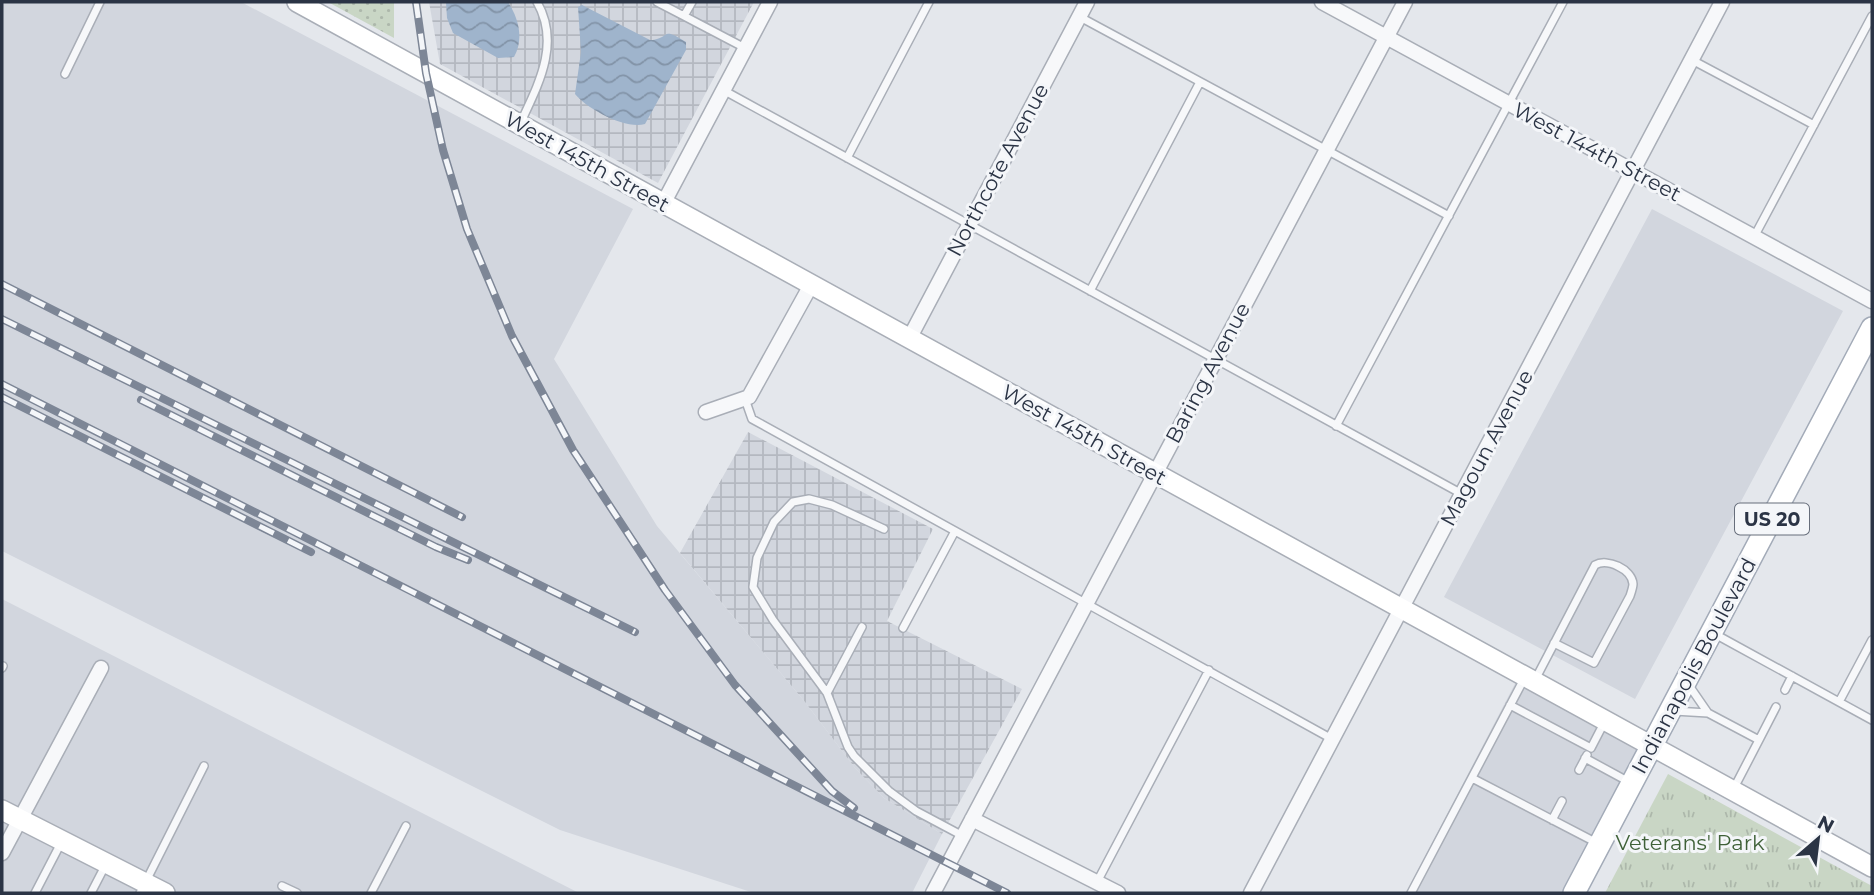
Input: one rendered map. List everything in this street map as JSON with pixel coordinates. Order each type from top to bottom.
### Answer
[{"type":"main road","name":"Indianapolis Boulevard","points":[[1574,893],[1872,328]]},
{"type":"street","name":"West 145th Street","points":[[297,2],[1872,867]]},
{"type":"street","points":[[663,204],[769,2]]},
{"type":"street","name":"Northcote Avenue","points":[[909,339],[1087,2]]},
{"type":"street","name":"West 144th Street","points":[[1322,2],[1872,301]]},
{"type":"street","name":"Baring Avenue","points":[[933,893],[1405,2]]},
{"type":"street","name":"Magoun Avenue","points":[[1251,893],[1722,2]]},
{"type":"street","points":[[706,412],[745,399],[752,392],[811,285]]},
{"type":"street","points":[[2,853],[11,815],[101,668]]},
{"type":"street","points":[[11,815],[107,863],[142,888],[165,893]]},
{"type":"street","points":[[972,819],[1118,893]]},
{"type":"lane","points":[[65,74],[100,2]]},
{"type":"lane","points":[[520,125],[543,75],[548,54],[548,32],[537,2]]},
{"type":"lane","points":[[657,2],[745,48]]},
{"type":"lane","points":[[684,16],[692,2]]},
{"type":"lane","points":[[847,158],[929,2]]},
{"type":"lane","points":[[1336,426],[1563,2]]},
{"type":"lane","points":[[1079,16],[1448,216]]},
{"type":"lane","points":[[1754,237],[1872,16]]},
{"type":"lane","points":[[1692,60],[1815,125]]},
{"type":"lane","points":[[1090,291],[1200,82]]},
{"type":"lane","points":[[723,90],[1462,494]]},
{"type":"lane","points":[[745,399],[752,419],[1333,739]]},
{"type":"lane","points":[[884,529],[832,505],[809,499],[793,502],[774,522],[757,558],[753,587],[773,620],[827,693],[854,756],[889,791],[916,811],[963,836]]},
{"type":"lane","points":[[903,628],[954,531]]},
{"type":"lane","points":[[1411,893],[1510,705],[1554,643],[1595,565],[1600,562],[1609,563],[1630,576],[1633,585],[1630,596],[1594,663],[1554,643]]},
{"type":"lane","points":[[827,693],[862,627]]},
{"type":"lane","points":[[1712,632],[1872,720]]},
{"type":"lane","points":[[1839,702],[1872,640]]},
{"type":"lane","points":[[1097,882],[1209,670]]},
{"type":"lane","points":[[1785,690],[1792,676]]},
{"type":"lane","points":[[1686,681],[1708,713]]},
{"type":"lane","points":[[1510,705],[1591,748]]},
{"type":"lane","points":[[1733,790],[1776,707]]},
{"type":"lane","points":[[1670,711],[1708,713],[1759,740]]},
{"type":"lane","points":[[1579,770],[1606,719]]},
{"type":"lane","points":[[1585,758],[1632,783]]},
{"type":"lane","points":[[142,888],[204,766]]},
{"type":"lane","points":[[1472,778],[1599,845]]},
{"type":"lane","points":[[1552,820],[1562,801]]},
{"type":"lane","points":[[371,893],[406,826]]},
{"type":"lane","points":[[35,893],[62,841]]},
{"type":"lane","points":[[92,893],[107,863]]},
{"type":"lane","points":[[282,886],[297,893]]},
{"type":"shaded area","points":[[2,2],[241,2],[633,209],[554,359],[657,526],[805,702],[855,768],[884,798],[942,834],[912,893],[754,893],[560,830],[2,551]]},
{"type":"shaded area","points":[[429,2],[754,2],[658,183],[440,64]]},
{"type":"shaded area","points":[[1652,209],[1843,311],[1635,699],[1444,597]]},
{"type":"shaded area","points":[[748,432],[933,529],[887,621],[1022,689],[942,834],[884,798],[855,768],[805,702],[680,553]]},
{"type":"shaded area","points":[[2,599],[579,893],[2,893]]},
{"type":"shaded area","points":[[1519,676],[1648,748],[1570,893],[1406,893]]},
{"type":"green space","points":[[328,2],[394,2],[394,38]]},
{"type":"green space","name":"Veterans' Park","points":[[1668,774],[1872,886],[1872,893],[1605,893]]},
{"type":"water","points":[[446,2],[508,2],[519,29],[519,43],[514,57],[498,58],[453,33],[447,18]]},
{"type":"water","points":[[582,5],[650,40],[672,34],[686,42],[686,50],[645,124],[628,124],[607,117],[588,106],[575,94],[581,52],[578,7]]},
{"type":"railway","points":[[416,2],[426,73],[443,150],[467,229],[512,336],[573,450],[665,590],[735,685],[832,791],[854,808]]},
{"type":"railway","points":[[2,284],[462,517]]},
{"type":"railway","points":[[2,319],[635,632]]},
{"type":"railway","points":[[2,384],[1007,893]]},
{"type":"railway","points":[[2,397],[311,552]]},
{"type":"railway","points":[[141,400],[436,547],[468,560]]}]
